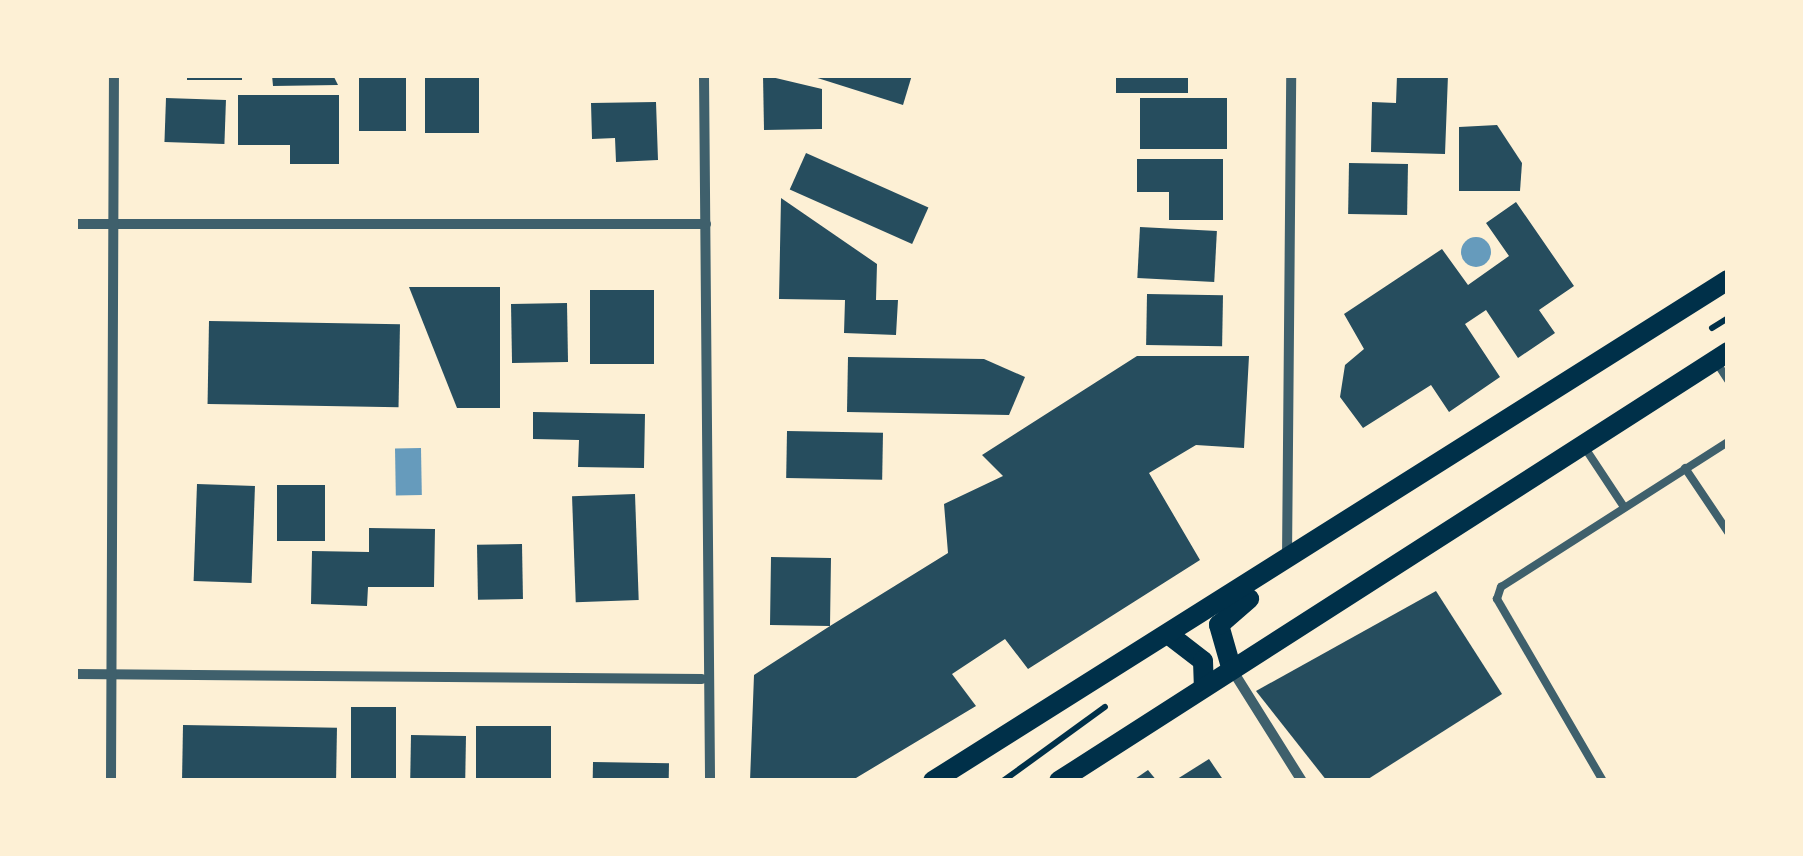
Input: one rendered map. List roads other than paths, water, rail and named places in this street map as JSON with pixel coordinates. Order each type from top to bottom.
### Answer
[{"type":"main road","points":[[933,781],[1728,280]]},
{"type":"main road","points":[[1059,781],[1231,667],[1722,356]]},
{"type":"main road","points":[[1231,667],[1220,624],[1282,576],[1286,560]]},
{"type":"main road","points":[[1168,634],[1203,661],[1204,686]]},
{"type":"street","points":[[111,781],[114,75]]},
{"type":"street","points":[[704,75],[702,679],[710,781]]},
{"type":"street","points":[[1286,560],[1291,75]]},
{"type":"street","points":[[75,224],[706,224]]},
{"type":"street","points":[[1231,667],[1302,781]]},
{"type":"street","points":[[75,674],[702,679]]},
{"type":"lane","points":[[1722,356],[1728,380]]},
{"type":"lane","points":[[1603,781],[1497,599],[1501,587],[1728,442]]},
{"type":"lane","points":[[1583,446],[1624,507]]},
{"type":"lane","points":[[1685,468],[1728,532]]},
{"type":"water","points":[[1476,237],[1487,241],[1491,252],[1487,263],[1476,267],[1465,263],[1461,252],[1465,241]]},
{"type":"water","points":[[395,448],[421,448],[422,495],[396,495]]}]
